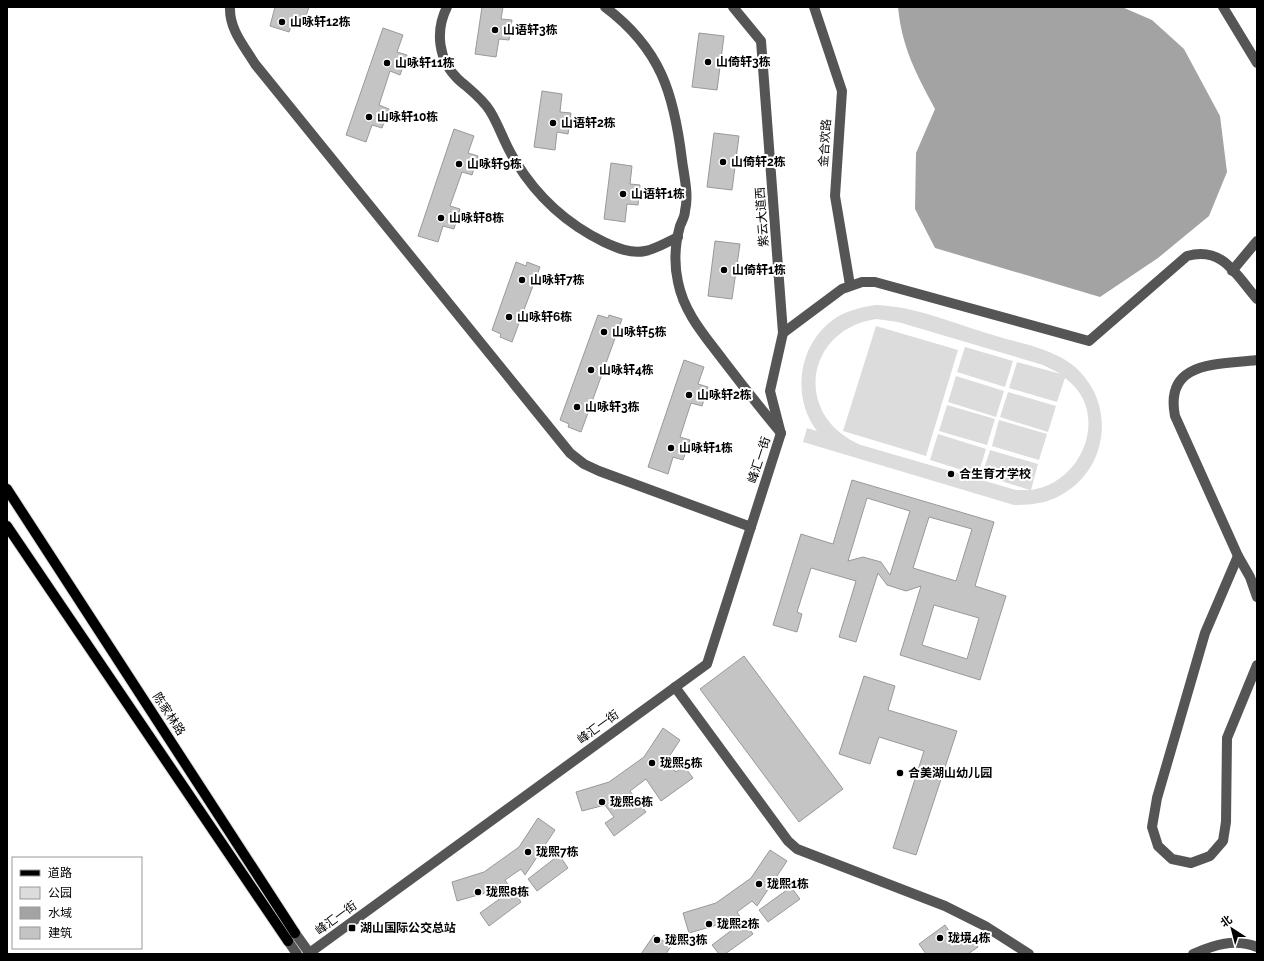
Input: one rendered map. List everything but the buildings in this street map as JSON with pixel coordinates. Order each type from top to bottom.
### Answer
[{"type":"main road","name":"陈家林路","points":[[7,489],[295,933]]},
{"type":"main road","points":[[7,526],[288,941]]},
{"type":"street","points":[[230,7],[230,15],[236,35],[255,64],[570,453],[584,464],[599,471],[751,527]]},
{"type":"street","points":[[447,7],[439,31],[440,48],[447,64],[457,78],[475,93],[489,110],[515,161],[534,188],[557,212],[584,232],[615,247],[629,251],[644,251],[678,237]]},
{"type":"street","points":[[605,7],[620,19],[641,40],[657,64],[670,91],[677,120],[686,196],[686,211],[678,237],[676,264],[678,282],[683,301],[692,318],[735,377],[781,433]]},
{"type":"street","name":"紫云大道西","points":[[733,7],[761,41],[783,333],[770,391],[781,433]]},
{"type":"street","name":"金合欢路","points":[[814,7],[842,91],[835,196],[850,285]]},
{"type":"street","points":[[1222,7],[1257,63]]},
{"type":"street","points":[[1232,270],[1257,241]]},
{"type":"street","points":[[783,333],[850,285],[862,282],[875,282],[1089,341],[1187,256],[1199,252],[1212,254],[1224,260],[1257,299]]},
{"type":"street","points":[[1257,360],[1196,368],[1183,376],[1175,388],[1172,402],[1175,416],[1238,556],[1250,577],[1257,597]]},
{"type":"street","name":"峰汇一街","points":[[309,954],[707,664],[781,433]]},
{"type":"street","points":[[1238,556],[1205,634],[1157,798],[1152,827],[1158,846],[1172,859],[1192,863],[1210,856],[1223,841],[1226,822],[1228,738],[1257,666]]},
{"type":"street","points":[[676,687],[788,841],[797,849],[945,906],[985,926],[1030,954]]},
{"type":"street","name":"陈家林路","points":[[295,933],[309,954]]},
{"type":"street","points":[[288,941],[297,954]]},
{"type":"street","points":[[1193,954],[1218,944],[1237,942],[1257,947]]},
{"type":"green space","points":[[876,305],[891,306],[920,312],[1001,338],[1027,344],[1052,353],[1074,366],[1092,387],[1102,419],[1101,436],[1097,452],[1090,467],[1080,481],[1054,499],[1035,504],[1014,505],[803,442],[807,428],[817,431],[803,402],[801,386],[807,354],[814,340],[824,327],[837,317],[851,311]],"holes":[[[876,319],[898,322],[1043,365],[1061,374],[1017,362],[1009,388],[1057,402],[1065,378],[1079,392],[1087,408],[1088,426],[1085,444],[1077,460],[1065,474],[1050,485],[1031,490],[1038,464],[990,450],[982,475],[1030,490],[1016,490],[861,445],[839,432],[825,415],[817,396],[816,376],[822,356],[834,339],[852,326]]]},
{"type":"green space","points":[[876,326],[958,350],[926,456],[843,431]]},
{"type":"green space","points":[[965,347],[1013,361],[1005,387],[957,372]]},
{"type":"green space","points":[[956,376],[1004,391],[996,417],[948,402]]},
{"type":"green space","points":[[1008,392],[1056,406],[1048,432],[1000,417]]},
{"type":"green space","points":[[947,405],[995,419],[987,445],[939,431]]},
{"type":"green space","points":[[999,420],[1047,434],[1039,460],[992,446]]},
{"type":"green space","points":[[938,434],[986,449],[978,475],[930,460]]},
{"type":"water","points":[[898,7],[1122,7],[1152,20],[1184,49],[1220,116],[1227,172],[1209,216],[1158,258],[1100,297],[935,248],[915,209],[916,153],[935,109],[916,72],[906,48]]},
{"type":"place","name":"山咏轩12栋","points":[[282,22]]},
{"type":"place","name":"山语轩3栋","points":[[495,30]]},
{"type":"place","name":"山倚轩3栋","points":[[708,62]]},
{"type":"place","name":"山咏轩11栋","points":[[387,63]]},
{"type":"place","name":"山咏轩10栋","points":[[369,117]]},
{"type":"place","name":"山语轩2栋","points":[[553,123]]},
{"type":"place","name":"山倚轩2栋","points":[[723,162]]},
{"type":"place","name":"山咏轩9栋","points":[[459,164]]},
{"type":"place","name":"山语轩1栋","points":[[623,194]]},
{"type":"place","name":"山咏轩8栋","points":[[441,218]]},
{"type":"place","name":"山倚轩1栋","points":[[724,270]]},
{"type":"place","name":"山咏轩7栋","points":[[522,280]]},
{"type":"place","name":"山咏轩6栋","points":[[509,317]]},
{"type":"place","name":"山咏轩5栋","points":[[604,332]]},
{"type":"place","name":"山咏轩4栋","points":[[591,370]]},
{"type":"place","name":"山咏轩2栋","points":[[689,395]]},
{"type":"place","name":"山咏轩3栋","points":[[577,407]]},
{"type":"place","name":"山咏轩1栋","points":[[671,448]]},
{"type":"place","name":"合生育才学校","points":[[951,474]]},
{"type":"place","name":"珑熙5栋","points":[[652,763]]},
{"type":"place","name":"合美湖山幼儿园","points":[[900,773]]},
{"type":"place","name":"珑熙6栋","points":[[602,802]]},
{"type":"place","name":"珑熙7栋","points":[[528,852]]},
{"type":"place","name":"珑熙1栋","points":[[759,884]]},
{"type":"place","name":"珑熙8栋","points":[[478,892]]},
{"type":"place","name":"珑熙2栋","points":[[709,924]]},
{"type":"place","name":"湖山国际公交总站","points":[[352,928]]},
{"type":"place","name":"珑境4栋","points":[[940,938]]},
{"type":"place","name":"珑熙3栋","points":[[657,940]]}]
